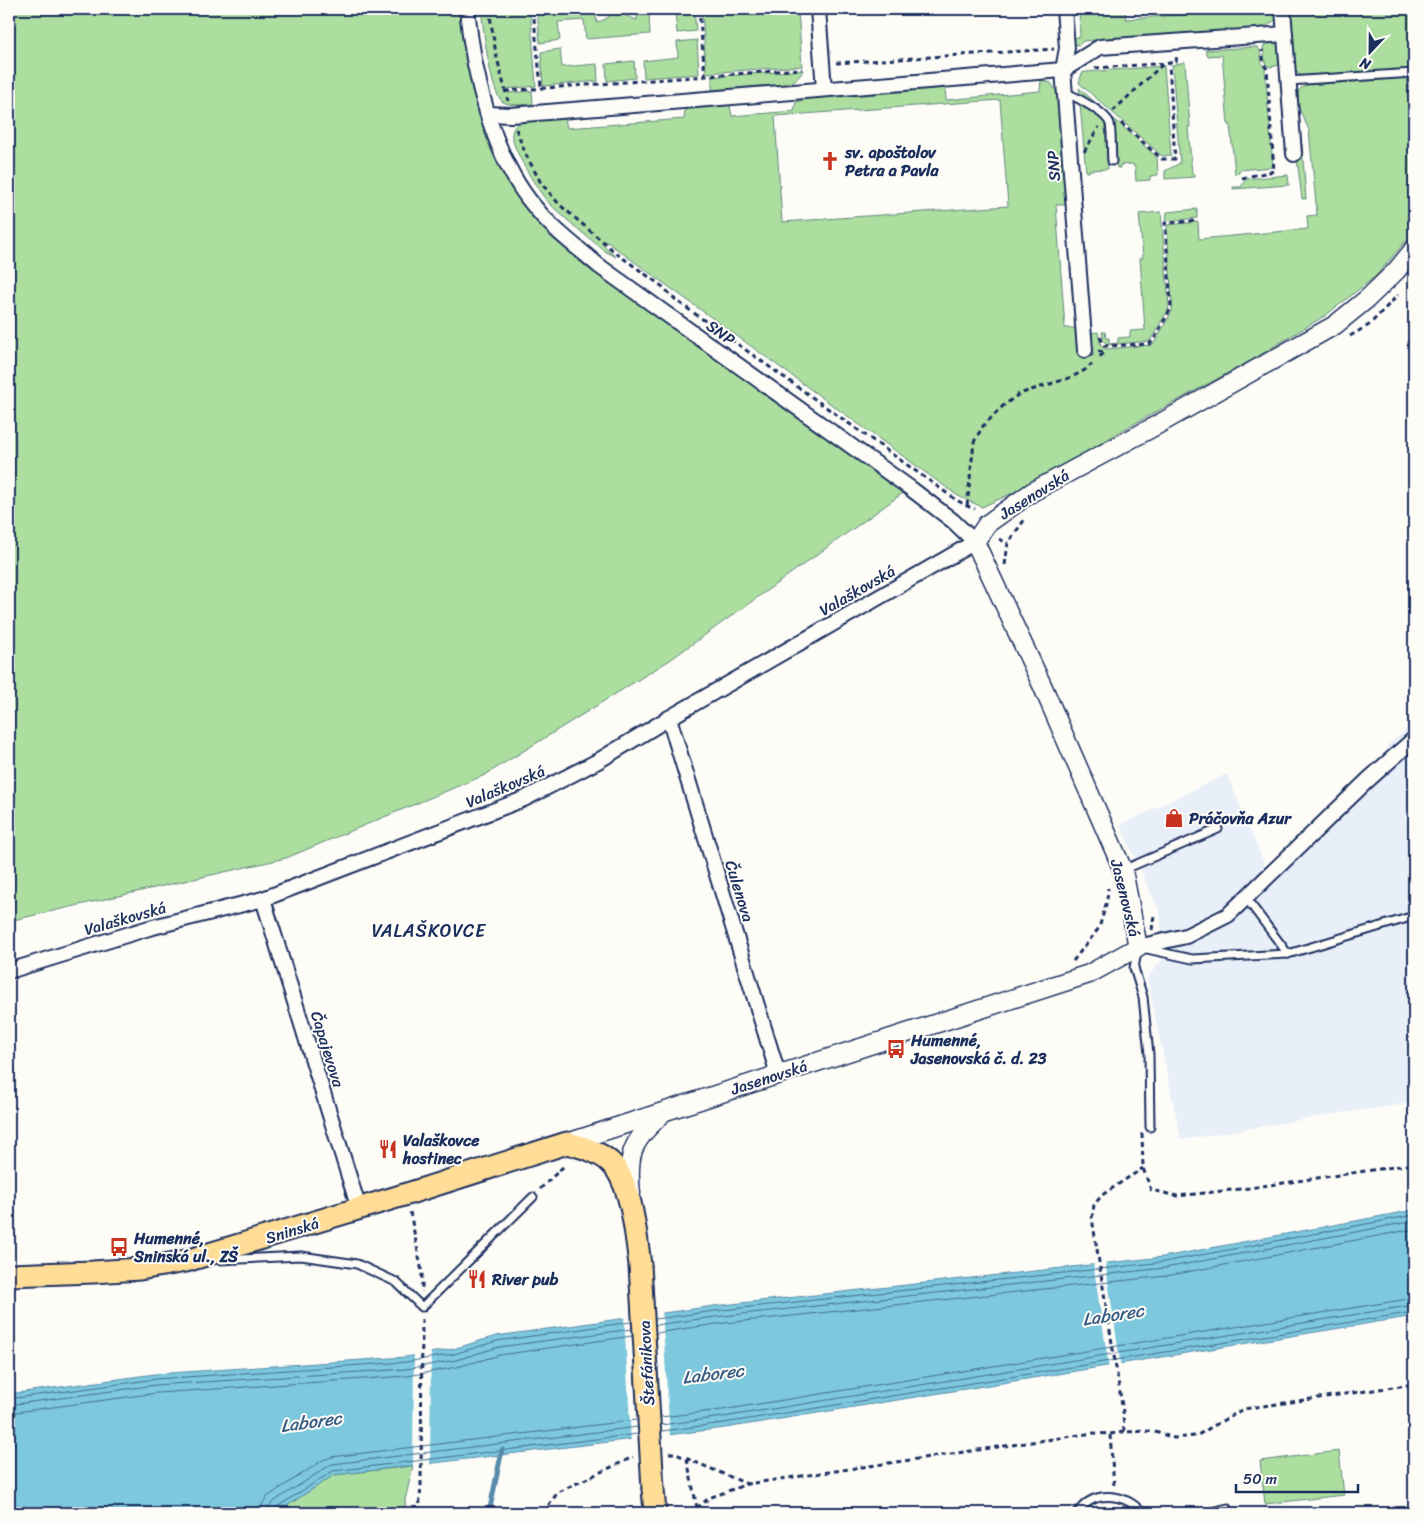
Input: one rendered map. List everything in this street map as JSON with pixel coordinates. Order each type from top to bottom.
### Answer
[{"type":"main road","name":"Sninská","points":[[9,1275],[140,1269],[186,1261],[359,1209],[567,1143]]},
{"type":"main road","name":"Štefánikova","points":[[567,1143],[599,1154],[617,1170],[632,1212],[640,1265],[655,1513]]},
{"type":"street","name":"SNP","points":[[467,9],[476,69],[488,114],[507,166],[534,207],[599,266],[924,499],[953,521],[975,542]]},
{"type":"street","points":[[818,9],[824,89]]},
{"type":"street","name":"SNP","points":[[1064,9],[1067,48],[1064,70],[1065,92],[1085,350]]},
{"type":"street","points":[[1283,9],[1294,154]]},
{"type":"street","points":[[488,114],[511,114],[1064,70],[1100,48],[1285,34]]},
{"type":"street","name":"Jasenovská","points":[[1138,947],[1122,870],[1042,685],[975,542],[987,524],[1032,492],[1157,425],[1335,325],[1367,299],[1396,271],[1414,249]]},
{"type":"street","name":"Valaškovská","points":[[9,971],[148,928],[263,899],[524,799],[598,761],[669,718],[975,542]]},
{"type":"street","name":"Čulenova","points":[[669,718],[778,1074]]},
{"type":"street","name":"Jasenovská","points":[[567,1143],[1089,974],[1138,947],[1186,936],[1228,915],[1368,780],[1414,739]]},
{"type":"street","name":"Čapajevova","points":[[263,899],[359,1209]]},
{"type":"street","points":[[632,1212],[629,1176],[633,1149],[645,1129],[664,1112]]},
{"type":"lane","points":[[1288,81],[1414,73]]},
{"type":"lane","points":[[1065,92],[1109,116],[1112,161]]},
{"type":"lane","points":[[1122,870],[1218,829]]},
{"type":"lane","points":[[1246,898],[1288,954]]},
{"type":"lane","points":[[1150,1128],[1149,1054],[1143,997],[1134,968],[1138,947],[1192,959],[1288,954],[1414,916]]},
{"type":"lane","points":[[186,1261],[301,1256],[358,1264],[396,1282],[422,1307],[533,1197]]},
{"type":"lane","points":[[1078,1513],[1090,1501],[1102,1497],[1115,1496],[1127,1500],[1142,1513]]},
{"type":"lane","points":[[1206,1513],[1228,1508]]},
{"type":"path","points":[[489,9],[496,54],[505,91],[525,153],[541,183],[560,204],[616,254],[663,286],[677,301],[967,506],[975,509]]},
{"type":"path","points":[[533,9],[541,87]]},
{"type":"path","points":[[699,9],[705,76]]},
{"type":"path","points":[[1242,178],[1274,171],[1267,69],[1264,64],[1262,46]]},
{"type":"path","points":[[832,63],[1067,48]]},
{"type":"path","points":[[1094,68],[1176,62],[1177,51]]},
{"type":"path","points":[[1081,148],[1082,157],[1101,124],[1163,63]]},
{"type":"path","points":[[1109,116],[1162,159],[1175,159],[1170,63]]},
{"type":"path","points":[[505,91],[802,69]]},
{"type":"path","points":[[1104,346],[1149,344],[1153,341],[1171,306],[1165,223],[1194,221]]},
{"type":"path","points":[[1099,331],[1105,352]]},
{"type":"path","points":[[1085,350],[1105,352]]},
{"type":"path","points":[[967,506],[974,442],[983,426],[1003,406],[1019,394],[1072,377],[1085,370],[1105,352]]},
{"type":"path","points":[[999,539],[1008,543],[1004,566]]},
{"type":"path","points":[[1072,963],[1099,928],[1108,901],[1108,886]]},
{"type":"path","points":[[533,1197],[565,1164]]},
{"type":"path","points":[[1124,1432],[1123,1412],[1092,1218],[1094,1205],[1102,1195],[1143,1168],[1151,1190],[1177,1196],[1249,1188],[1414,1164]]},
{"type":"path","points":[[409,1207],[422,1272],[422,1307]]},
{"type":"path","points":[[419,1513],[423,1325]]},
{"type":"path","points":[[697,1508],[709,1498],[747,1484],[1094,1433],[1110,1434],[1152,1431],[1174,1438],[1196,1436],[1243,1409],[1414,1384]]},
{"type":"path","points":[[1110,1434],[1115,1496]]},
{"type":"path","points":[[687,1458],[697,1508],[696,1513]]},
{"type":"path","points":[[543,1513],[558,1492]]},
{"type":"shaded area","points":[[1414,723],[1414,1103],[1341,1113],[1181,1140],[1147,977],[1164,958],[1160,913],[1120,825],[1227,774],[1266,868],[1385,755],[1388,745]]},
{"type":"green space","points":[[9,9],[467,9],[496,138],[553,225],[910,488],[670,660],[485,775],[286,858],[9,921]]},
{"type":"green space","points":[[481,9],[530,9],[536,86],[505,89],[507,93],[532,91],[533,104],[510,104],[503,102],[498,96],[488,59]]},
{"type":"green space","points":[[537,9],[595,9],[597,23],[607,18],[616,10],[637,20],[637,9],[694,9],[696,31],[677,33],[675,12],[649,15],[650,34],[586,39],[584,20],[558,22],[560,40],[540,43]]},
{"type":"green space","points":[[702,9],[798,9],[802,66],[706,73]]},
{"type":"green space","points":[[1079,9],[1125,9],[1126,19],[1276,9],[1276,19],[1266,26],[1255,29],[1231,31],[1229,29],[1229,31],[1083,41],[1079,45],[1073,44],[1069,38],[1080,37]]},
{"type":"green space","points":[[1288,9],[1414,9],[1414,69],[1299,75],[1294,68]]},
{"type":"green space","points":[[697,40],[699,74],[644,78],[643,61],[678,57],[677,42]]},
{"type":"green space","points":[[1274,41],[1278,45],[1280,64],[1269,67],[1265,63],[1263,47],[1267,42]]},
{"type":"green space","points":[[1257,47],[1265,69],[1273,167],[1239,170],[1239,173],[1235,174],[1230,124],[1228,124],[1222,55],[1208,56],[1205,50]]},
{"type":"green space","points":[[560,49],[562,67],[597,64],[598,81],[543,86],[541,52]]},
{"type":"green space","points":[[634,61],[635,78],[607,81],[606,64]]},
{"type":"green space","points":[[1185,62],[1190,127],[1188,127],[1192,174],[1194,174],[1194,177],[1165,179],[1165,171],[1180,163],[1172,65]]},
{"type":"green space","points":[[1164,66],[1171,155],[1162,156],[1079,83],[1082,73],[1086,72]]},
{"type":"green space","points":[[803,70],[800,76],[786,84],[712,90],[712,77]]},
{"type":"green space","points":[[1407,78],[1414,82],[1414,231],[1376,276],[1326,315],[1250,361],[1121,431],[1041,480],[982,507],[958,496],[607,242],[602,244],[616,257],[605,251],[562,216],[544,198],[520,158],[512,133],[514,127],[521,120],[560,117],[565,119],[567,128],[684,119],[685,110],[689,107],[725,104],[730,106],[732,116],[794,111],[796,102],[805,99],[945,88],[946,100],[1040,91],[1041,80],[1051,83],[1058,94],[1067,205],[1056,205],[1065,328],[1075,328],[1078,350],[1082,357],[1093,356],[1091,333],[1098,332],[1101,346],[1107,349],[1151,345],[1155,342],[1172,311],[1167,225],[1198,222],[1199,239],[1308,229],[1307,216],[1317,215],[1309,130],[1298,106],[1298,92],[1306,85]],"holes":[[[1000,100],[1008,206],[782,222],[775,116]]]},
{"type":"green space","points":[[1079,88],[1157,157],[1158,175],[1150,176],[1150,180],[1136,181],[1133,164],[1120,165],[1120,168],[1117,168],[1114,124],[1107,114],[1080,94]]},
{"type":"green space","points":[[1080,104],[1102,119],[1107,125],[1105,125],[1108,169],[1089,170],[1089,172],[1086,172]]},
{"type":"green space","points":[[1301,144],[1306,199],[1302,199],[1297,159]]},
{"type":"green space","points":[[1288,175],[1289,185],[1233,189],[1233,187],[1241,187],[1246,179]]},
{"type":"green space","points":[[1197,209],[1197,218],[1166,221],[1167,212]]},
{"type":"green space","points":[[1161,212],[1168,310],[1150,341],[1107,345],[1103,340],[1102,332],[1105,332],[1106,338],[1109,338],[1109,344],[1118,343],[1118,338],[1130,337],[1130,331],[1145,330],[1140,258],[1143,258],[1139,214]]},
{"type":"green space","points":[[1339,1451],[1344,1495],[1265,1504],[1260,1461]]},
{"type":"green space","points":[[413,1466],[405,1500],[406,1513],[276,1513],[334,1475]]},
{"type":"water","name":"Laborec","points":[[1414,1210],[1414,1316],[725,1428],[334,1475],[276,1513],[9,1513],[9,1394],[155,1374],[406,1357],[453,1349],[496,1336],[714,1306],[1163,1257]]},
{"type":"pier","points":[[1105,1261],[1121,1367],[1109,1368],[1093,1262]]},
{"type":"pier","points":[[662,1311],[670,1437],[631,1442],[624,1316]]},
{"type":"pier","points":[[431,1350],[430,1466],[413,1468],[414,1353]]},
{"type":"waterway","points":[[489,1513],[502,1450]]},
{"type":"place","name":"sv. apoštolov Petra a Pavla","points":[[830,161]]},
{"type":"place","name":"Práčovňa Azur","points":[[1174,818]]},
{"type":"place","name":"Humenné, Jasenovská č. d. 23","points":[[896,1049]]},
{"type":"place","name":"Valaškovce hostinec","points":[[388,1149]]},
{"type":"place","name":"Humenné, Sninská ul., ZŠ","points":[[119,1247]]},
{"type":"place","name":"River pub","points":[[477,1279]]},
{"type":"district","name":"VALAŠKOVCE","points":[[429,931]]}]
